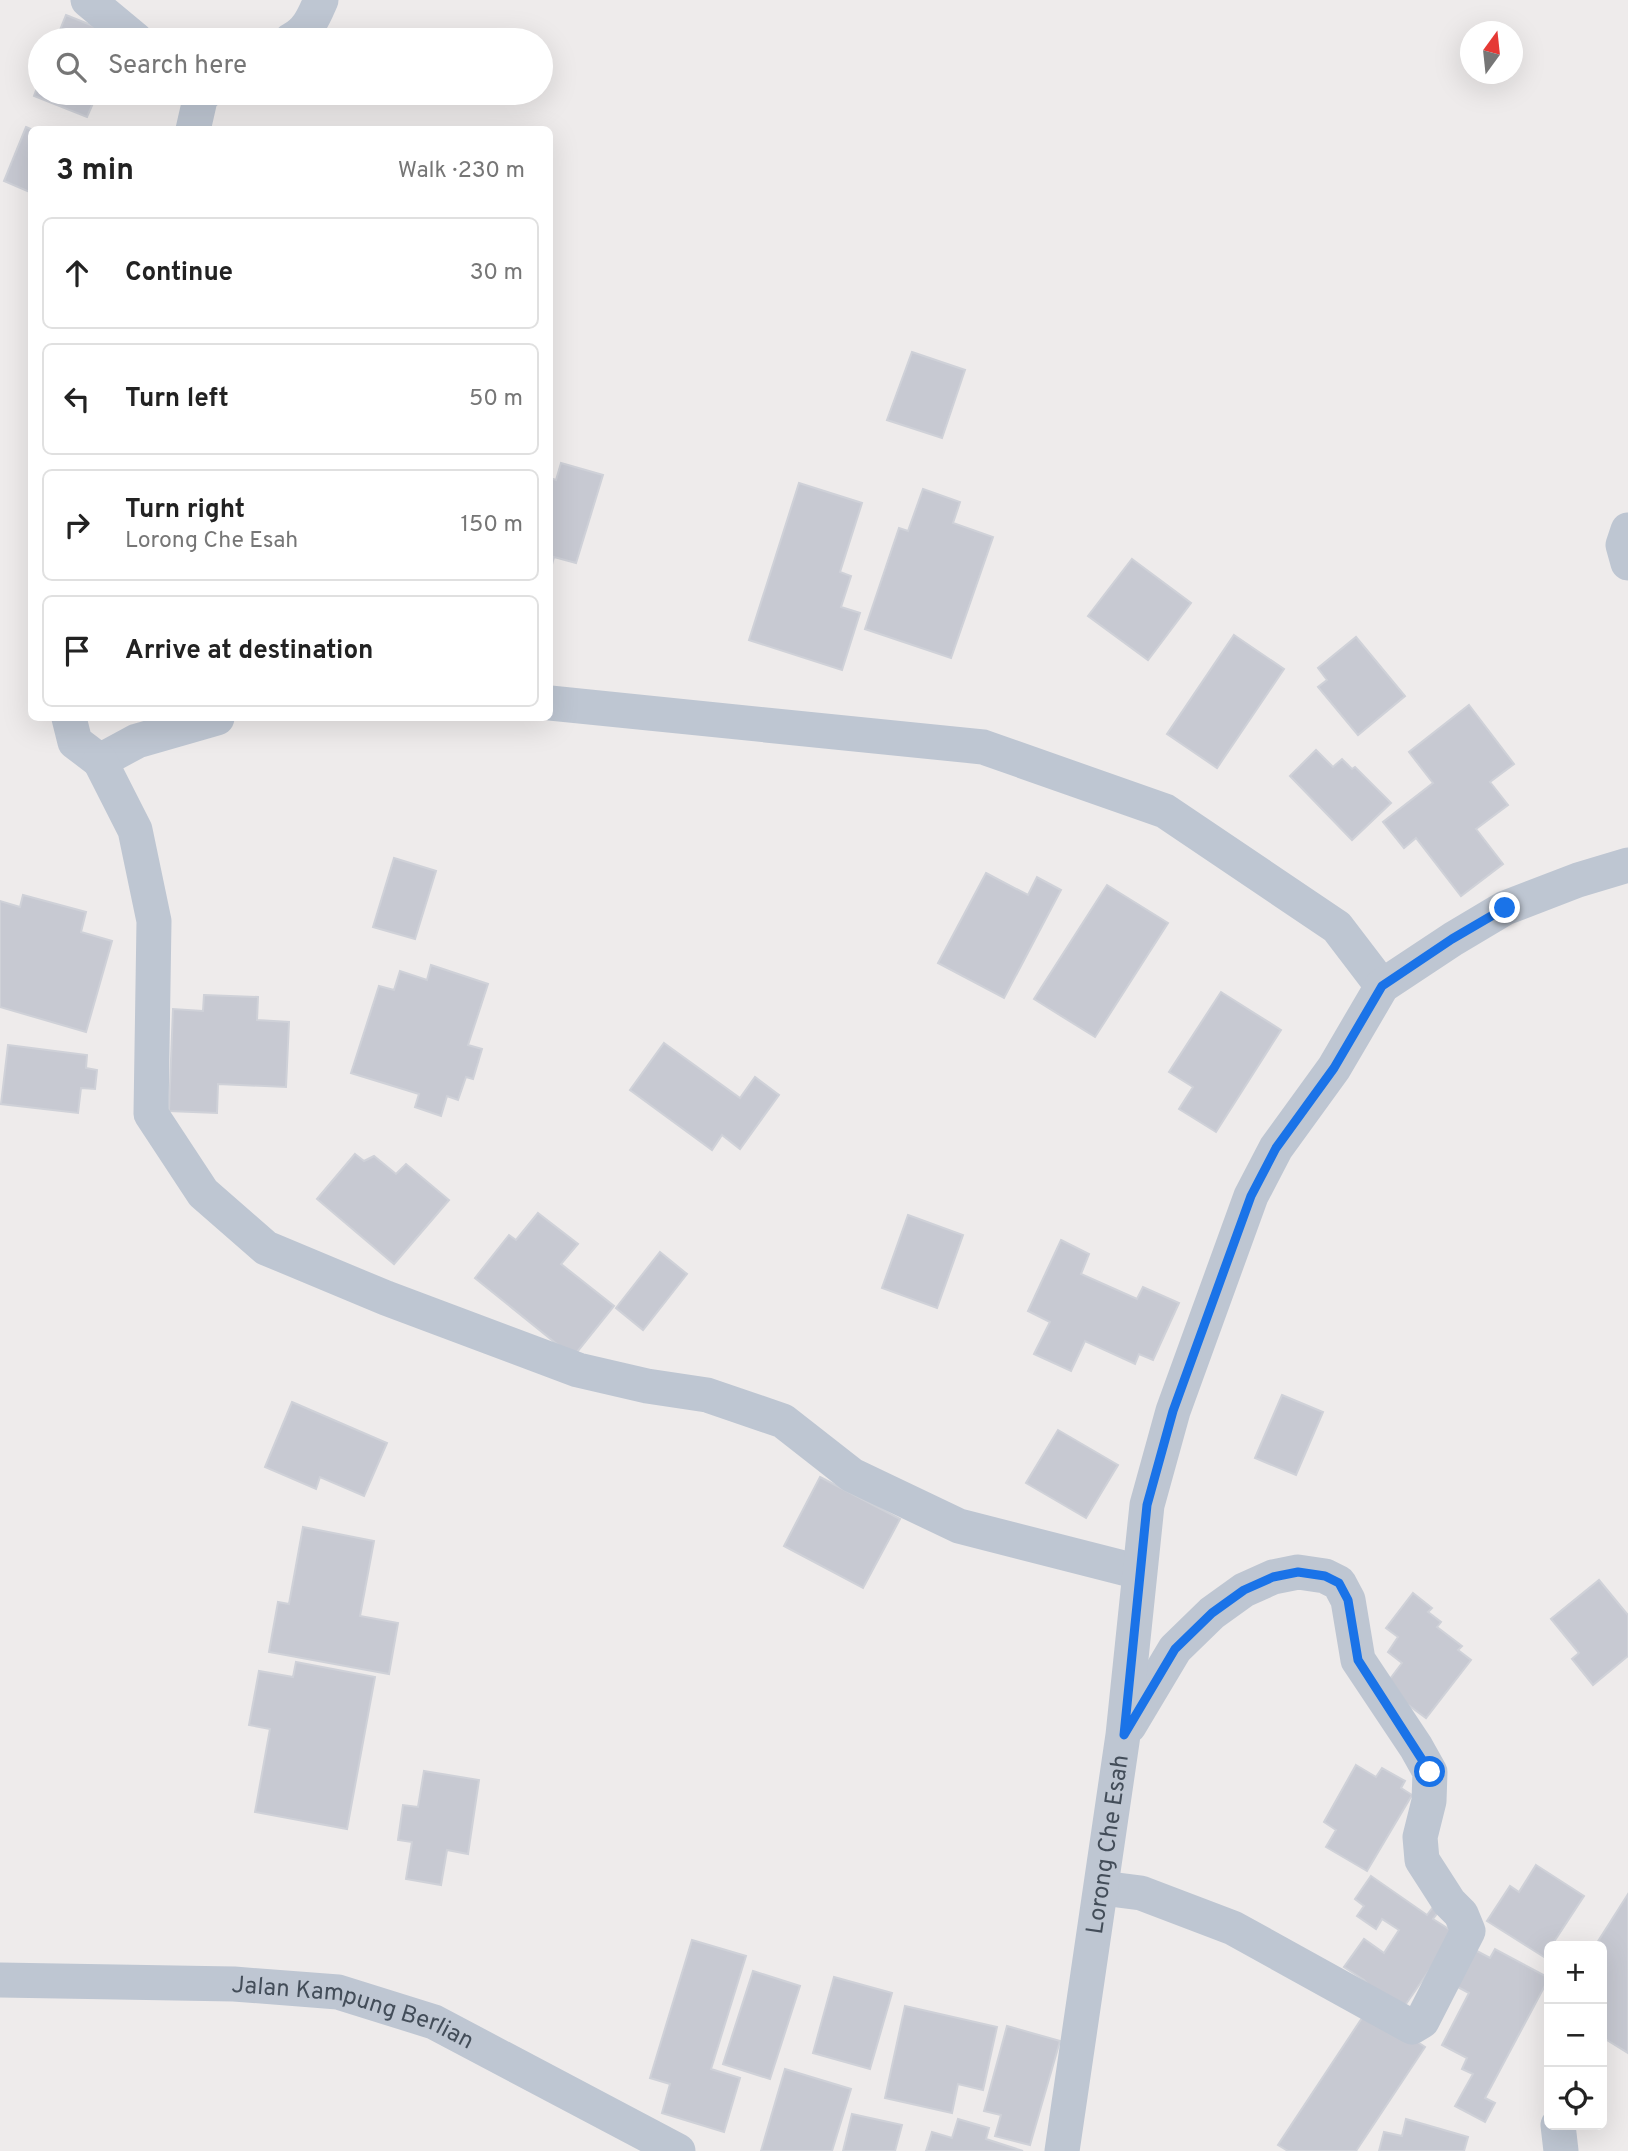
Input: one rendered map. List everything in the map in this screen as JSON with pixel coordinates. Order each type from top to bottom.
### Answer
[{"type":"street","points":[[88,0],[122,28]]},
{"type":"street","points":[[306,28],[321,0]]},
{"type":"street","points":[[194,126],[199,105]]},
{"type":"street","points":[[1628,530],[1623,545],[1628,563]]},
{"type":"street","points":[[553,703],[982,747],[1165,811],[1337,927],[1382,986]]},
{"type":"street","points":[[70,721],[75,742],[100,761],[135,830],[154,921],[150,1114],[203,1193],[266,1248],[386,1298],[578,1370],[647,1386],[707,1395],[783,1421],[852,1475],[959,1526],[1139,1572]]},
{"type":"street","points":[[100,761],[137,741],[207,721]]},
{"type":"street","name":"Lorong Che Esah","points":[[1062,2151],[1124,1735],[1147,1505],[1173,1411],[1251,1196],[1276,1148],[1334,1068],[1382,986],[1452,939],[1505,908],[1578,880],[1628,865]]},
{"type":"street","points":[[1102,1888],[1141,1893],[1233,1928],[1412,2027],[1422,2021],[1468,1931],[1461,1914],[1449,1902],[1422,1860],[1420,1837],[1429,1801],[1430,1772],[1358,1660],[1348,1600],[1339,1583],[1325,1576],[1298,1572],[1273,1577],[1244,1590],[1212,1613],[1175,1649],[1124,1735]]},
{"type":"street","name":"Jalan Kampung Berlian","points":[[0,1980],[234,1984],[338,1992],[434,2022],[678,2151]]},
{"type":"street","points":[[1559,2130],[1561,2151]]},
{"type":"building","points":[[66,15],[98,28],[61,28]]},
{"type":"building","points":[[57,105],[92,105],[87,117]]},
{"type":"building","points":[[26,127],[28,128],[28,191],[4,181]]},
{"type":"building","points":[[912,352],[965,370],[942,438],[887,420]]},
{"type":"building","points":[[561,463],[603,475],[576,563],[554,557],[553,561],[553,479],[556,480]]},
{"type":"building","points":[[799,483],[862,503],[840,572],[851,576],[841,607],[860,613],[842,670],[749,640]]},
{"type":"building","points":[[923,489],[960,502],[953,523],[993,537],[951,658],[865,629],[899,528],[908,531]]},
{"type":"building","points":[[1132,559],[1191,603],[1148,660],[1088,616]]},
{"type":"building","points":[[1234,635],[1284,669],[1217,768],[1167,734]]},
{"type":"building","points":[[1356,637],[1405,696],[1358,735],[1318,687],[1327,680],[1318,668]]},
{"type":"building","points":[[1469,705],[1514,764],[1490,782],[1508,805],[1476,829],[1503,864],[1461,896],[1416,838],[1404,848],[1383,822],[1433,783],[1409,752]]},
{"type":"building","points":[[1316,750],[1333,767],[1342,759],[1352,769],[1355,767],[1391,803],[1352,840],[1290,776]]},
{"type":"building","points":[[394,858],[436,871],[415,939],[373,927]]},
{"type":"building","points":[[986,873],[1028,895],[1037,877],[1061,890],[1004,998],[938,963]]},
{"type":"building","points":[[1107,885],[1168,923],[1095,1037],[1034,999]]},
{"type":"building","points":[[23,895],[86,912],[81,932],[112,941],[86,1032],[0,1007],[0,901],[20,907]]},
{"type":"building","points":[[431,965],[488,984],[468,1045],[482,1049],[473,1079],[466,1077],[458,1100],[447,1096],[441,1116],[415,1107],[419,1094],[351,1073],[379,986],[394,990],[400,971],[427,980]]},
{"type":"building","points":[[1221,992],[1281,1030],[1216,1132],[1179,1109],[1193,1087],[1169,1072]]},
{"type":"building","points":[[204,995],[258,997],[257,1020],[289,1022],[286,1087],[218,1084],[217,1113],[169,1111],[173,1009],[203,1011]]},
{"type":"building","points":[[664,1043],[740,1098],[755,1077],[779,1095],[740,1149],[722,1135],[712,1150],[630,1090]]},
{"type":"building","points":[[8,1045],[87,1055],[86,1068],[97,1070],[95,1089],[81,1088],[78,1113],[1,1104]]},
{"type":"building","points":[[355,1154],[364,1161],[374,1156],[396,1174],[406,1164],[449,1200],[394,1264],[317,1199]]},
{"type":"building","points":[[538,1213],[578,1244],[561,1264],[614,1306],[573,1357],[475,1278],[509,1235],[516,1240]]},
{"type":"building","points":[[908,1215],[963,1235],[937,1308],[882,1288]]},
{"type":"building","points":[[1061,1240],[1089,1254],[1081,1274],[1137,1299],[1143,1287],[1179,1303],[1153,1360],[1139,1354],[1135,1364],[1085,1341],[1071,1371],[1034,1354],[1050,1322],[1028,1311]]},
{"type":"building","points":[[660,1252],[687,1274],[643,1330],[616,1308]]},
{"type":"building","points":[[1282,1395],[1323,1412],[1296,1475],[1255,1458]]},
{"type":"building","points":[[292,1402],[387,1443],[364,1496],[320,1477],[316,1489],[265,1467]]},
{"type":"building","points":[[1058,1430],[1118,1465],[1086,1518],[1026,1483]]},
{"type":"building","points":[[820,1477],[900,1519],[863,1588],[784,1546]]},
{"type":"building","points":[[303,1527],[374,1541],[360,1616],[398,1623],[389,1674],[269,1652],[278,1602],[289,1604]]},
{"type":"building","points":[[1599,1580],[1628,1615],[1628,1656],[1593,1685],[1572,1659],[1579,1653],[1551,1619]]},
{"type":"building","points":[[1413,1593],[1432,1608],[1428,1612],[1441,1622],[1437,1627],[1462,1646],[1458,1650],[1471,1660],[1426,1718],[1384,1687],[1402,1663],[1388,1652],[1398,1637],[1386,1628]]},
{"type":"building","points":[[296,1662],[375,1677],[347,1829],[255,1812],[270,1729],[249,1725],[259,1671],[293,1677]]},
{"type":"building","points":[[1356,1765],[1376,1777],[1382,1768],[1405,1781],[1401,1788],[1412,1795],[1367,1871],[1326,1847],[1336,1830],[1324,1822]]},
{"type":"building","points":[[424,1771],[479,1780],[468,1854],[447,1850],[441,1885],[406,1879],[412,1842],[398,1840],[403,1805],[418,1807]]},
{"type":"building","points":[[1536,1865],[1584,1896],[1554,1941],[1544,1941],[1544,1957],[1487,1921],[1510,1886],[1519,1892]]},
{"type":"building","points":[[1371,1876],[1427,1915],[1433,1907],[1439,1911],[1433,1919],[1455,1933],[1397,2017],[1364,1980],[1344,1967],[1364,1939],[1384,1953],[1399,1930],[1382,1919],[1376,1929],[1357,1916],[1364,1906],[1355,1899]]},
{"type":"building","points":[[1628,1894],[1628,2053],[1607,2040],[1607,1941],[1598,1941]]},
{"type":"building","points":[[692,1940],[746,1956],[711,2069],[740,2078],[724,2132],[662,2113],[670,2084],[650,2078]]},
{"type":"building","points":[[1473,1949],[1490,1958],[1495,1949],[1544,1975],[1544,1987],[1485,2098],[1495,2103],[1485,2122],[1455,2106],[1473,2074],[1462,2069],[1467,2058],[1442,2045],[1469,1993],[1454,1985]]},
{"type":"building","points":[[753,1971],[800,1986],[770,2079],[723,2064]]},
{"type":"building","points":[[834,1977],[892,1993],[870,2069],[813,2053]]},
{"type":"building","points":[[905,2006],[997,2027],[983,2090],[958,2084],[952,2113],[885,2098]]},
{"type":"building","points":[[1368,2009],[1425,2047],[1356,2151],[1288,2151],[1278,2145]]},
{"type":"building","points":[[1007,2026],[1060,2041],[1030,2145],[995,2136],[1001,2115],[984,2111]]},
{"type":"building","points":[[785,2069],[851,2089],[832,2151],[761,2151]]},
{"type":"building","points":[[852,2114],[902,2125],[895,2151],[843,2151]]},
{"type":"building","points":[[958,2119],[989,2128],[986,2139],[1023,2151],[926,2151],[932,2132],[952,2138]]},
{"type":"building","points":[[1406,2119],[1468,2137],[1464,2151],[1379,2151],[1384,2132],[1402,2136]]},
{"type":"route","points":[[1430,1772],[1358,1660],[1348,1600],[1339,1583],[1325,1576],[1298,1572],[1273,1577],[1244,1590],[1212,1613],[1175,1649],[1124,1735],[1147,1505],[1173,1411],[1251,1196],[1276,1148],[1334,1068],[1382,986],[1452,939],[1505,908]]}]
